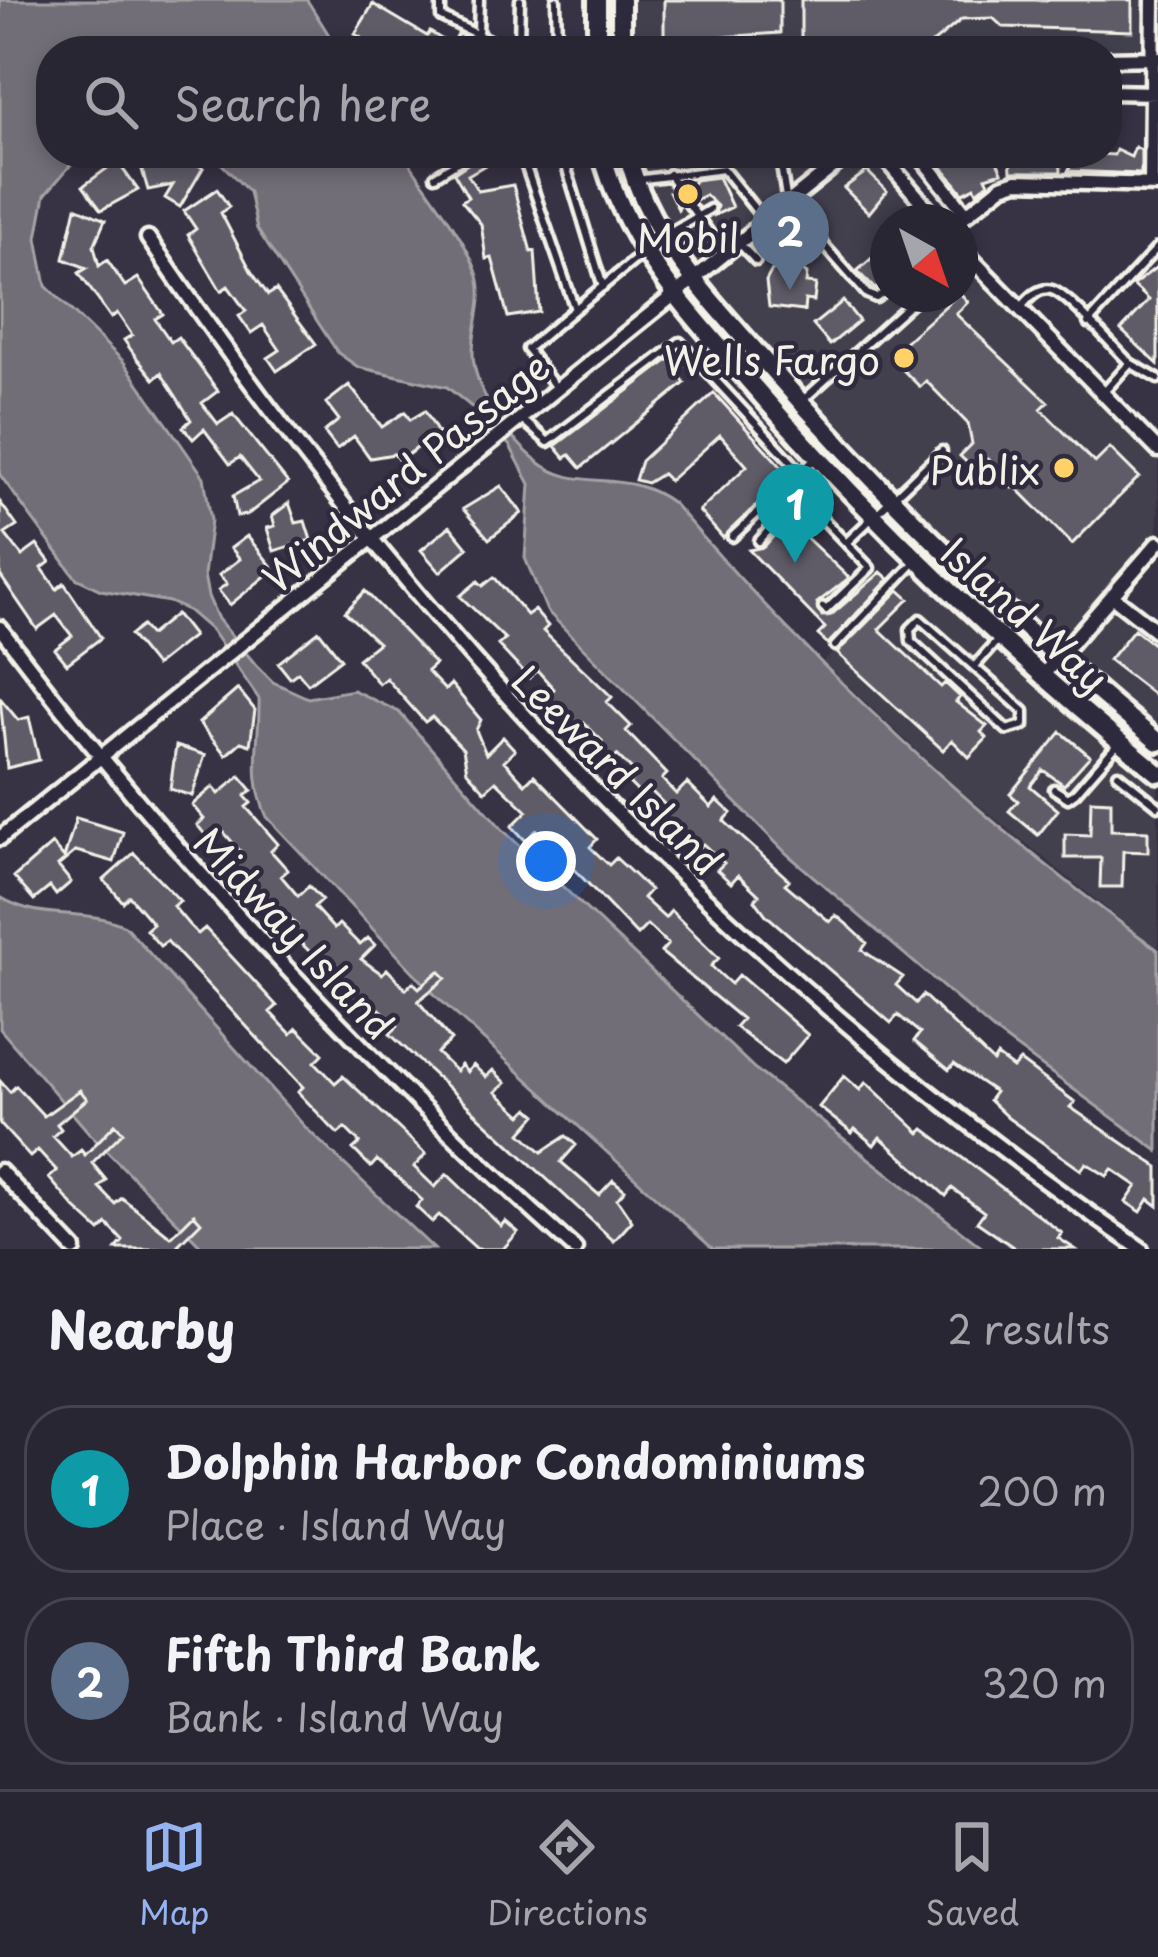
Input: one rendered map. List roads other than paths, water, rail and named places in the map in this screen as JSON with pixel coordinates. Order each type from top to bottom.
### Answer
[{"type":"street","points":[[597,0],[597,36]]},
{"type":"street","points":[[621,0],[621,36]]},
{"type":"street","points":[[978,207],[1017,181],[1155,185],[1153,0]]},
{"type":"street","points":[[1122,59],[1157,58]]},
{"type":"street","points":[[1122,92],[1157,93]]},
{"type":"street","name":"Island Way","points":[[607,168],[621,212],[644,253],[817,456],[916,560],[1042,676],[1158,773]]},
{"type":"street","name":"Island Way","points":[[631,168],[663,238],[800,402],[891,499],[1057,658],[1158,742]]},
{"type":"street","name":"Windward Passage","points":[[0,838],[831,168]]},
{"type":"street","points":[[893,168],[924,204]]},
{"type":"street","points":[[928,168],[953,204]]},
{"type":"street","name":"Leeward Island","points":[[148,238],[228,356],[368,539],[554,752],[759,950],[984,1137],[1141,1249]]},
{"type":"street","points":[[978,270],[1158,450]]},
{"type":"street","points":[[1042,676],[1158,543]]},
{"type":"street","points":[[1112,596],[1158,632]]},
{"type":"street","name":"Midway Island","points":[[0,628],[99,757],[284,970],[383,1071],[575,1249]]},
{"type":"street","points":[[0,1171],[74,1249]]},
{"type":"lane","points":[[441,0],[441,16],[482,36]]},
{"type":"lane","points":[[478,34],[479,0]]},
{"type":"lane","points":[[519,36],[520,0]]},
{"type":"lane","points":[[556,0],[557,36]]},
{"type":"lane","points":[[435,176],[448,168]]},
{"type":"lane","points":[[526,168],[575,310]]},
{"type":"lane","points":[[567,168],[603,286]]},
{"type":"lane","points":[[781,168],[787,203],[870,295]]},
{"type":"lane","points":[[634,181],[723,169],[763,219]]},
{"type":"lane","points":[[669,174],[679,189]]},
{"type":"lane","points":[[688,203],[724,252]]},
{"type":"lane","points":[[663,238],[710,209]]},
{"type":"lane","points":[[737,240],[756,261]]},
{"type":"lane","points":[[1087,324],[1158,247]]},
{"type":"lane","points":[[556,388],[526,349],[644,253]]},
{"type":"lane","points":[[1017,311],[1032,296],[1053,290],[1130,363],[1158,379]]},
{"type":"lane","points":[[800,402],[901,312]]},
{"type":"lane","points":[[516,420],[548,442],[680,342],[801,472]]},
{"type":"lane","points":[[1100,396],[1130,363]]},
{"type":"lane","points":[[846,542],[942,452]]},
{"type":"lane","points":[[732,537],[817,456]]},
{"type":"lane","points":[[759,541],[800,495],[871,568],[826,610],[823,607]]},
{"type":"lane","points":[[835,646],[916,560]]},
{"type":"lane","points":[[926,620],[975,666],[1024,711],[1028,717],[1019,730],[1006,730],[997,722],[911,641],[910,629],[926,620]]},
{"type":"lane","points":[[975,666],[1000,638]]},
{"type":"lane","points":[[1054,789],[1068,798],[1075,794],[1119,742]]},
{"type":"lane","points":[[1118,773],[1158,806]]},
{"type":"place","name":"Mobil","points":[[688,194]]},
{"type":"place","name":"Fifth Third Bank","points":[[790,290]]},
{"type":"place","name":"Wells Fargo","points":[[904,358]]},
{"type":"place","name":"Publix","points":[[1064,468]]},
{"type":"place","name":"Dolphin Harbor Condominiums","points":[[795,563]]}]
